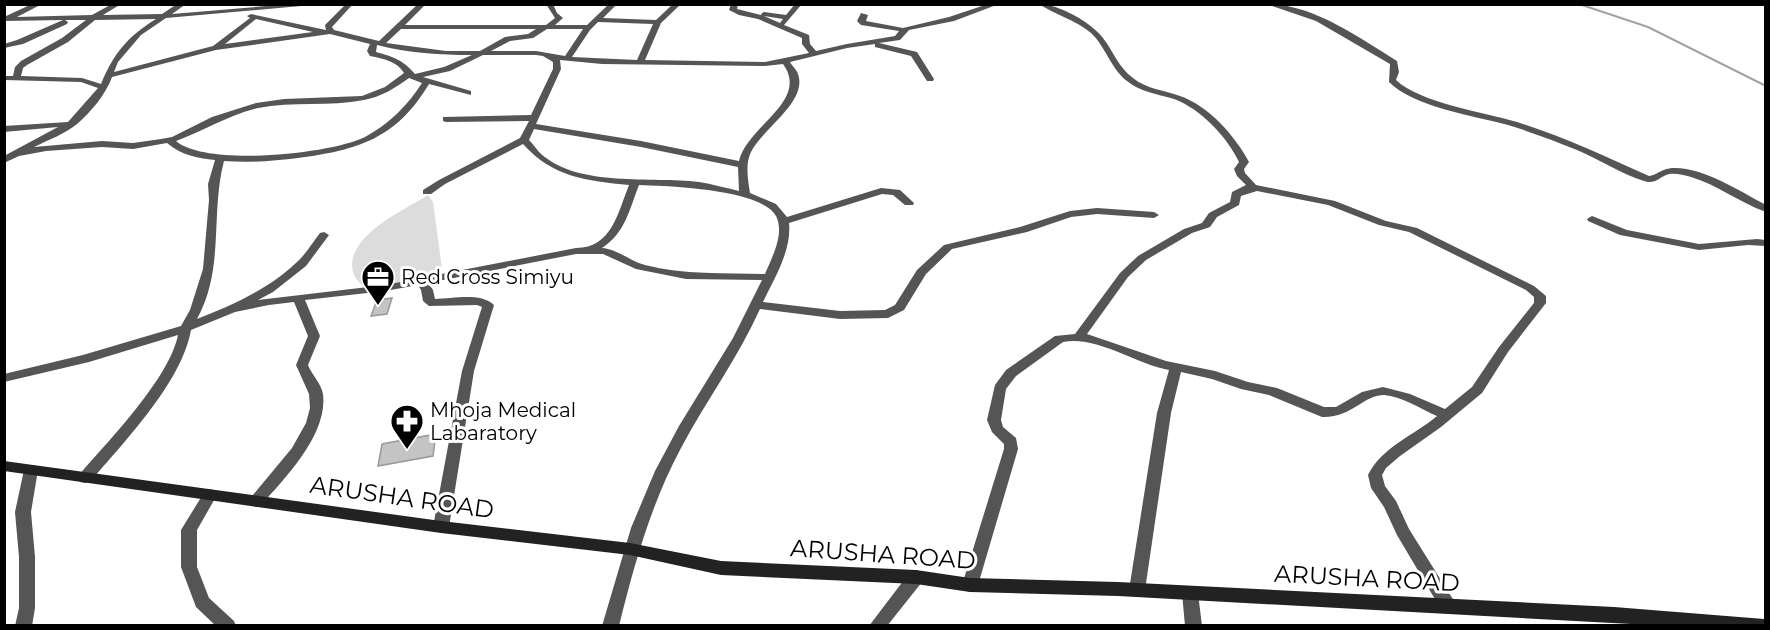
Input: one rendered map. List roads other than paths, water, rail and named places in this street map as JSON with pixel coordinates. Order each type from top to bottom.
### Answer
[{"type":"main road","name":"ARUSHA ROAD","points":[[4,466],[441,526],[630,549],[721,568],[916,577],[970,585],[1137,590],[1614,614],[1764,626]]},
{"type":"street","points":[[5,19],[39,4]]},
{"type":"street","points":[[17,78],[19,67],[24,63],[65,40],[91,19],[118,4]]},
{"type":"street","points":[[4,160],[73,123],[103,87],[114,62],[138,33],[183,4]]},
{"type":"street","points":[[5,19],[161,17],[320,4]]},
{"type":"street","points":[[332,33],[328,27],[350,4]]},
{"type":"street","points":[[423,4],[371,51],[373,54],[393,59],[407,69],[411,75],[468,93]]},
{"type":"street","points":[[20,153],[46,148],[102,144],[141,145],[169,140],[215,119],[256,106],[295,101],[363,98],[388,89],[411,75],[447,69],[508,39],[532,36],[559,18],[549,4]]},
{"type":"street","points":[[567,59],[589,27],[614,4]]},
{"type":"street","points":[[596,20],[632,21],[639,28],[655,25],[678,4]]},
{"type":"street","points":[[735,4],[733,8],[735,12],[753,15],[807,37],[807,44],[813,53]]},
{"type":"street","points":[[782,26],[799,4]]},
{"type":"street","points":[[864,15],[861,21],[864,23],[904,30],[996,4]]},
{"type":"street","points":[[1042,4],[1094,33],[1131,81],[1162,94],[1183,99],[1195,107],[1229,139],[1244,160],[1239,169],[1240,174],[1251,184],[1248,189]]},
{"type":"street","points":[[1269,4],[1299,10],[1389,60],[1396,65],[1392,80],[1400,88],[1439,104],[1513,124],[1580,148],[1647,179],[1655,179],[1665,171],[1671,170],[1696,175],[1766,209]]},
{"type":"street","points":[[229,13],[378,44],[446,53],[545,54],[567,59],[640,62],[736,64],[785,61],[813,53],[897,38],[904,30]]},
{"type":"street","points":[[753,15],[787,17]]},
{"type":"street","points":[[216,48],[255,17]]},
{"type":"street","points":[[4,46],[20,42],[70,19]]},
{"type":"street","points":[[640,62],[650,43],[655,25]]},
{"type":"street","points":[[398,27],[589,27]]},
{"type":"street","points":[[108,76],[216,48],[332,33]]},
{"type":"street","points":[[517,53],[532,40],[532,36]]},
{"type":"street","points":[[862,43],[886,46],[914,54],[930,79]]},
{"type":"street","points":[[427,192],[524,140],[558,69],[557,61],[553,57]]},
{"type":"street","points":[[745,195],[742,179],[746,154],[790,98],[796,86],[795,75],[785,61]]},
{"type":"street","points":[[4,78],[81,80],[103,87]]},
{"type":"street","points":[[169,140],[172,146],[183,152],[220,158],[321,153],[360,142],[395,121],[425,86],[426,81]]},
{"type":"street","points":[[446,119],[533,122],[744,165]]},
{"type":"street","points":[[4,129],[73,123]]},
{"type":"street","points":[[524,140],[546,163],[557,168],[611,180],[700,185],[745,195],[765,201],[779,211],[783,222],[783,240],[756,305],[662,470],[630,549],[610,626]]},
{"type":"street","points":[[85,478],[138,416],[165,377],[182,346],[185,330],[196,310],[209,269],[213,184],[220,158]]},
{"type":"street","points":[[589,251],[615,234],[621,225],[635,182]]},
{"type":"street","points":[[1079,337],[1124,275],[1142,258],[1188,231],[1206,225],[1213,215],[1235,203],[1236,194],[1248,189],[1286,193],[1330,203],[1383,224],[1413,230],[1530,288],[1540,296],[1539,303],[1503,350],[1477,390],[1380,465],[1375,475],[1375,482],[1391,505],[1402,531],[1448,606]]},
{"type":"street","points":[[783,222],[881,191],[896,192],[909,203]]},
{"type":"street","points":[[756,305],[840,315],[888,314],[900,308],[921,272],[948,246],[1023,231],[1070,214],[1097,212],[1154,215]]},
{"type":"street","points":[[1592,219],[1624,233],[1699,247],[1710,248],[1744,241],[1766,243]]},
{"type":"street","points":[[4,378],[185,330],[267,291],[306,262],[317,250],[324,235]]},
{"type":"street","points":[[228,310],[269,302],[421,281],[533,258],[589,251],[615,254],[640,267],[686,276],[768,278]]},
{"type":"street","points":[[421,281],[427,290],[429,301],[433,303],[478,301],[486,302],[488,305],[468,372],[441,526]]},
{"type":"street","points":[[256,501],[296,456],[313,419],[316,395],[302,365],[314,336],[299,299]]},
{"type":"street","points":[[970,585],[1011,449],[1011,441],[997,429],[994,420],[1000,388],[1011,373],[1059,339],[1079,337],[1176,367],[1272,391],[1330,414],[1345,410],[1371,393],[1384,391],[1446,415]]},
{"type":"street","points":[[1137,590],[1164,413],[1176,367]]},
{"type":"street","points":[[23,626],[27,608],[27,557],[23,512],[31,470]]},
{"type":"street","points":[[210,495],[189,530],[189,567],[202,602],[228,626]]},
{"type":"street","points":[[878,626],[916,577]]},
{"type":"street","points":[[1190,593],[1194,626]]},
{"type":"waterway","points":[[1579,4],[1648,27],[1766,86]]},
{"type":"place","name":"Red Cross Simiyu","points":[[378,306]]},
{"type":"place","name":"Mhoja Medical Labaratory","points":[[407,450]]}]
